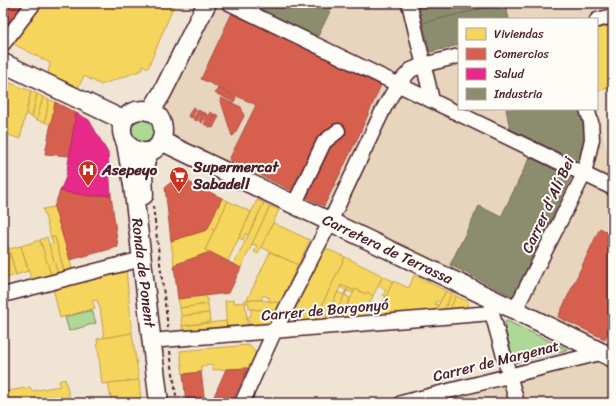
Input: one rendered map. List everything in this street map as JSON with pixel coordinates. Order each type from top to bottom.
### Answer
[{"type":"main road","points":[[151,111],[162,94],[207,3]]},
{"type":"main road","points":[[3,63],[123,120]]},
{"type":"main road","points":[[134,111],[151,111],[158,116],[163,126],[163,136],[154,147],[137,151],[126,143],[122,131],[123,120],[128,114],[134,111]]},
{"type":"main road","name":"Ronda de Ponent","points":[[126,143],[133,185],[159,403]]},
{"type":"main road","name":"Carretera de Terrassa","points":[[154,147],[294,205],[330,222],[492,306],[515,310],[607,356]]},
{"type":"main road","name":"Ronda de Ponent","points":[[154,147],[143,173],[143,184],[165,340],[169,403]]},
{"type":"street","points":[[3,44],[34,3]]},
{"type":"street","points":[[229,3],[584,174],[610,184]]},
{"type":"street","points":[[408,3],[432,100]]},
{"type":"street","points":[[598,20],[613,16]]},
{"type":"street","points":[[242,403],[274,332],[330,222],[384,108],[398,84],[411,70],[423,65],[458,56]]},
{"type":"street","name":"Carrer d'Alí Bei","points":[[515,310],[584,174],[592,139],[587,110]]},
{"type":"street","points":[[294,205],[324,142],[338,131]]},
{"type":"street","points":[[3,295],[142,259]]},
{"type":"street","points":[[492,306],[517,403]]},
{"type":"street","name":"Carrer de Borgonyó","points":[[165,340],[274,332],[492,306]]},
{"type":"street","name":"Carrer de Margenat","points":[[401,403],[509,376],[607,356]]},
{"type":"path","points":[[152,203],[165,340],[177,403]]},
{"type":"shaded area","points":[[196,3],[613,3],[613,87],[598,91],[598,18],[458,18],[458,110],[598,109],[613,182],[613,403],[439,403],[507,380],[581,365],[591,336],[136,128]]},
{"type":"green space","points":[[139,108],[165,132],[139,151],[123,122]]},
{"type":"green space","points":[[92,310],[96,323],[69,331],[65,317]]},
{"type":"green space","points":[[507,321],[567,350],[514,363],[505,328],[505,322]]},
{"type":"building: Viviendas","points":[[44,3],[175,3],[148,68],[143,65],[142,70],[101,85],[84,76],[78,88],[48,74],[50,63],[12,43]]},
{"type":"building: Viviendas","points":[[613,25],[613,87],[598,91],[598,29]]},
{"type":"building: Viviendas","points":[[5,80],[10,83],[3,107],[3,85]]},
{"type":"building: Viviendas","points":[[10,83],[31,91],[20,139],[3,133],[3,107]]},
{"type":"building: Viviendas","points":[[31,91],[37,94],[32,117],[26,114]]},
{"type":"building: Viviendas","points":[[37,94],[43,97],[37,120],[32,117]]},
{"type":"building: Viviendas","points":[[43,97],[49,100],[45,122],[37,120]]},
{"type":"building: Viviendas","points":[[49,100],[55,102],[51,125],[45,122]]},
{"type":"building: Viviendas","points":[[222,198],[228,201],[214,230],[208,228]]},
{"type":"building: Viviendas","points":[[257,200],[264,203],[248,235],[246,233],[243,240],[239,238]]},
{"type":"building: Viviendas","points":[[228,201],[251,212],[228,261],[205,250]]},
{"type":"building: Viviendas","points":[[264,203],[270,206],[241,268],[234,264]]},
{"type":"building: Viviendas","points":[[270,206],[279,210],[258,254],[254,252],[257,246],[252,244]]},
{"type":"building: Viviendas","points":[[54,207],[72,269],[64,271],[55,237],[51,238],[43,209]]},
{"type":"building: Viviendas","points":[[273,223],[310,240],[298,265],[261,247]]},
{"type":"building: Viviendas","points":[[208,228],[214,230],[205,250],[210,252],[174,265],[171,241],[207,230]]},
{"type":"building: Viviendas","points":[[47,237],[58,273],[51,275],[40,240]]},
{"type":"building: Viviendas","points":[[55,237],[64,271],[58,273],[49,245],[53,244],[51,238]]},
{"type":"building: Viviendas","points":[[40,240],[51,275],[32,282],[21,246]]},
{"type":"building: Viviendas","points":[[7,243],[16,275],[3,279],[3,244]]},
{"type":"building: Viviendas","points":[[21,246],[28,271],[16,275],[9,249]]},
{"type":"building: Viviendas","points":[[325,248],[345,257],[314,322],[298,324],[292,316]]},
{"type":"building: Viviendas","points":[[270,252],[298,265],[280,303],[268,301],[270,298],[263,295],[261,300],[247,300]]},
{"type":"building: Viviendas","points":[[345,257],[383,276],[373,296],[367,292],[366,294],[355,289],[354,291],[341,285],[324,322],[314,322]]},
{"type":"building: Viviendas","points":[[126,268],[132,333],[104,338],[100,308],[97,300],[92,301],[95,308],[60,318],[53,288]]},
{"type":"building: Viviendas","points":[[414,275],[446,291],[440,302],[436,301],[435,304],[438,305],[436,310],[377,316],[393,281],[409,288]]},
{"type":"building: Viviendas","points":[[383,276],[393,281],[386,297],[383,295],[386,290],[378,286]]},
{"type":"building: Viviendas","points":[[341,285],[348,288],[332,321],[324,322],[338,292],[343,295],[346,290],[340,287]]},
{"type":"building: Viviendas","points":[[348,288],[354,291],[353,293],[347,291],[345,295],[350,298],[340,320],[332,321]]},
{"type":"building: Viviendas","points":[[355,289],[366,294],[367,292],[373,296],[363,318],[340,320]]},
{"type":"building: Viviendas","points":[[446,291],[452,293],[444,310],[436,310]]},
{"type":"building: Viviendas","points":[[452,293],[456,296],[450,309],[444,310]]},
{"type":"building: Viviendas","points":[[206,295],[208,304],[180,308],[178,299]]},
{"type":"building: Viviendas","points":[[456,296],[469,302],[466,308],[450,309]]},
{"type":"building: Viviendas","points":[[234,300],[234,303],[245,302],[248,329],[227,330],[225,301]]},
{"type":"building: Viviendas","points":[[245,300],[261,300],[280,303],[276,311],[249,309],[249,303],[246,303]]},
{"type":"building: Viviendas","points":[[208,304],[209,313],[181,316],[180,308]]},
{"type":"building: Viviendas","points":[[251,309],[276,311],[269,327],[248,329],[248,325],[250,325],[247,317],[251,316]]},
{"type":"building: Viviendas","points":[[209,313],[210,322],[182,326],[181,316]]},
{"type":"building: Viviendas","points":[[226,321],[227,330],[183,335],[182,326]]},
{"type":"building: Viviendas","points":[[132,333],[139,380],[102,384],[97,339]]},
{"type":"building: Viviendas","points":[[249,345],[256,353],[248,368],[213,370],[213,365],[201,366],[201,372],[183,374],[180,351]]},
{"type":"building: Viviendas","points":[[65,379],[71,403],[3,403],[3,392],[30,387],[32,391],[60,386],[59,381]]},
{"type":"building: Viviendas","points":[[139,380],[141,401],[112,403],[108,383]]},
{"type":"building: Comercios","points":[[3,3],[27,3],[3,33]]},
{"type":"building: Comercios","points":[[232,13],[381,85],[359,135],[324,206],[229,160],[256,105],[201,79]]},
{"type":"building: Comercios","points":[[218,88],[236,97],[234,102],[215,93]]},
{"type":"building: Comercios","points":[[220,98],[241,107],[244,116],[234,135],[232,136]]},
{"type":"building: Comercios","points":[[55,102],[76,113],[69,156],[45,154]]},
{"type":"building: Comercios","points":[[193,107],[196,109],[192,118],[188,116]]},
{"type":"building: Comercios","points":[[198,110],[202,112],[197,121],[193,119]]},
{"type":"building: Comercios","points":[[203,112],[207,114],[202,123],[199,121]]},
{"type":"building: Comercios","points":[[210,112],[214,114],[208,126],[204,124]]},
{"type":"building: Comercios","points":[[215,114],[219,116],[213,128],[209,127]]},
{"type":"building: Comercios","points":[[178,177],[222,198],[207,230],[171,241],[165,187]]},
{"type":"building: Comercios","points":[[60,191],[91,196],[111,195],[118,247],[70,260],[54,207]]},
{"type":"building: Comercios","points":[[600,228],[613,235],[613,322],[605,339],[558,317]]},
{"type":"building: Comercios","points":[[210,252],[241,268],[229,293],[178,299],[174,265]]},
{"type":"building: Comercios","points":[[248,368],[232,403],[211,403],[226,369]]},
{"type":"building: Comercios","points":[[201,372],[205,403],[186,403],[183,374]]},
{"type":"building: Salud","points":[[76,113],[89,120],[108,153],[111,195],[91,196],[60,191],[66,177]]},
{"type":"building: Industria","points":[[246,3],[333,3],[333,5],[318,36]]},
{"type":"building: Industria","points":[[418,3],[503,3],[423,23]]},
{"type":"building: Industria","points":[[505,3],[509,18],[458,18],[458,45],[430,52],[423,23]]},
{"type":"building: Industria","points":[[506,110],[580,110],[588,144],[579,162],[510,129]]},
{"type":"building: Industria","points":[[530,157],[571,178],[514,297],[450,265],[479,206],[501,217]]},
{"type":"place","name":"Asepeyo","points":[[88,187]]},
{"type":"place","name":"Supermercat Sabadell","points":[[179,193]]}]
